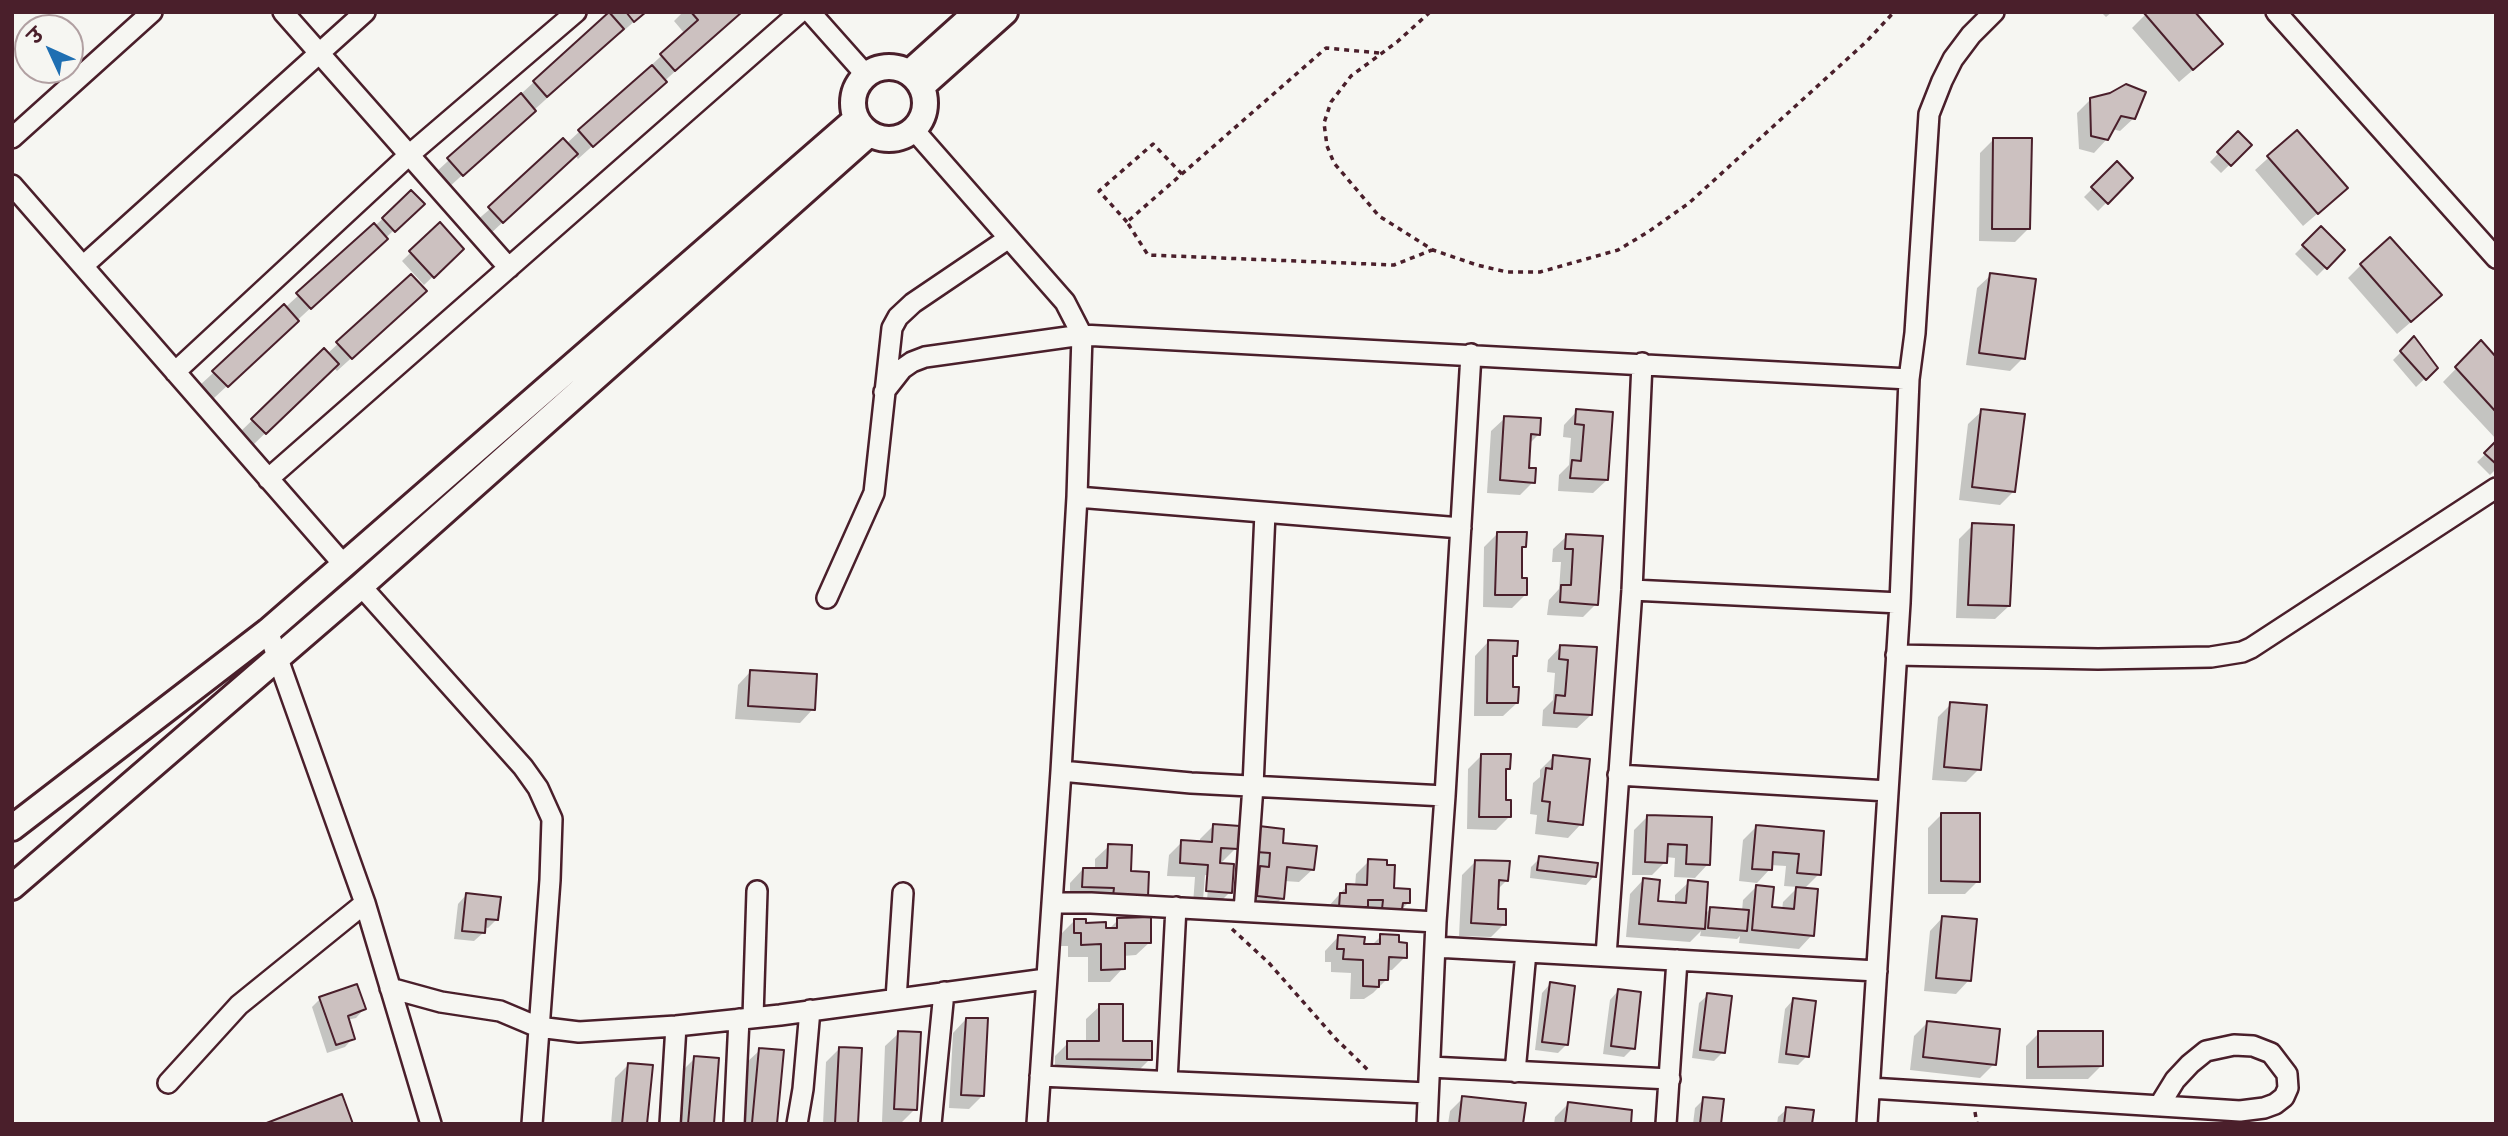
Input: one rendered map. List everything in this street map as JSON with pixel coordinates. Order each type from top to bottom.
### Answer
[{"type":"main road","points":[[915,80],[976,12]]},
{"type":"main road","points":[[915,80],[1005,12]]},
{"type":"main road","points":[[887,67],[895,67],[915,80],[925,96],[924,114],[914,130],[900,138],[884,139],[863,127],[853,100],[866,75],[887,67]]},
{"type":"main road","points":[[12,828],[268,631],[863,127]]},
{"type":"main road","points":[[12,887],[361,586],[863,127]]},
{"type":"street","points":[[12,138],[152,12]]},
{"type":"street","points":[[283,12],[509,268]]},
{"type":"street","points":[[83,266],[365,12]]},
{"type":"street","points":[[175,372],[409,155],[576,12]]},
{"type":"street","points":[[268,480],[800,12]]},
{"type":"street","points":[[810,12],[866,75]]},
{"type":"street","points":[[1867,1124],[1900,603],[1909,379],[1915,333],[1930,114],[1953,59],[1971,35],[1994,12]]},
{"type":"street","points":[[2276,12],[2496,258]]},
{"type":"street","points":[[914,130],[1065,302],[1082,335],[1077,497],[1037,1124]]},
{"type":"street","points":[[12,184],[344,565]]},
{"type":"street","points":[[827,598],[874,493],[888,345],[892,328],[898,317],[913,303],[1009,238]]},
{"type":"street","points":[[884,392],[902,369],[925,356],[1082,335],[1909,379]]},
{"type":"street","points":[[1427,1124],[1436,922],[1471,354]]},
{"type":"street","points":[[1606,956],[1632,590],[1642,363]]},
{"type":"street","points":[[1896,655],[2098,659],[2211,657],[2242,652],[2496,488]]},
{"type":"street","points":[[1077,497],[1461,528]]},
{"type":"street","points":[[1244,911],[1253,786],[1265,513]]},
{"type":"street","points":[[361,586],[523,767],[546,803],[552,820],[532,1124]]},
{"type":"street","points":[[1632,590],[1900,603]]},
{"type":"street","points":[[268,631],[365,903],[431,1124]]},
{"type":"street","points":[[1061,771],[1253,786],[1445,796]]},
{"type":"street","points":[[1618,775],[1888,791]]},
{"type":"street","points":[[734,1124],[757,891]]},
{"type":"street","points":[[896,999],[903,893]]},
{"type":"street","points":[[1053,902],[1436,922]]},
{"type":"street","points":[[168,1083],[239,1005],[365,903]]},
{"type":"street","points":[[1167,1081],[1176,907]]},
{"type":"street","points":[[1435,947],[1877,971]]},
{"type":"street","points":[[1515,1072],[1526,952]]},
{"type":"street","points":[[1666,1124],[1677,960]]},
{"type":"street","points":[[390,988],[442,1002],[500,1011],[538,1027],[579,1032],[676,1026],[1046,979]]},
{"type":"street","points":[[931,1124],[944,992]]},
{"type":"street","points":[[797,1124],[810,1010]]},
{"type":"street","points":[[670,1124],[676,1026]]},
{"type":"street","points":[[1870,1088],[2239,1111],[2264,1108],[2284,1097],[2288,1088],[2287,1074],[2271,1053],[2253,1046],[2234,1045],[2206,1051],[2175,1080],[2159,1106]]},
{"type":"street","points":[[1430,1067],[1670,1079]]},
{"type":"street","points":[[1040,1076],[1428,1093]]},
{"type":"path","points":[[1430,12],[1351,76],[1331,102],[1324,123],[1327,146],[1334,163],[1379,216],[1433,250],[1507,272],[1540,272],[1618,250],[1648,232],[1689,203],[1867,41],[1894,12]]},
{"type":"path","points":[[1127,222],[1326,48],[1381,54]]},
{"type":"path","points":[[1182,174],[1153,144],[1099,191],[1127,222],[1148,255],[1395,265],[1433,250]]},
{"type":"path","points":[[1211,910],[1269,963],[1336,1039],[1388,1091]]},
{"type":"building","points":[[609,12],[624,29],[547,97],[533,81]]},
{"type":"building","points":[[626,12],[646,12],[634,22]]},
{"type":"building","points":[[691,12],[742,12],[675,71],[660,54],[698,20]]},
{"type":"building","points":[[2145,12],[2195,12],[2223,44],[2193,70]]},
{"type":"building","points":[[652,65],[667,82],[593,147],[578,130]]},
{"type":"building","points":[[2126,84],[2146,92],[2135,119],[2121,116],[2108,140],[2091,136],[2090,98],[2110,93]]},
{"type":"building","points":[[521,93],[536,111],[463,176],[447,158]]},
{"type":"building","points":[[2297,130],[2348,188],[2318,214],[2267,156]]},
{"type":"building","points":[[2238,131],[2252,145],[2231,166],[2217,152]]},
{"type":"building","points":[[563,138],[578,154],[503,223],[488,207]]},
{"type":"building","points":[[1993,138],[2032,138],[2030,229],[1992,229]]},
{"type":"building","points":[[2117,161],[2133,178],[2108,204],[2091,187]]},
{"type":"building","points":[[411,190],[425,204],[395,232],[382,218]]},
{"type":"building","points":[[440,222],[464,249],[434,278],[409,251]]},
{"type":"building","points":[[374,223],[388,239],[311,309],[296,293]]},
{"type":"building","points":[[2321,226],[2345,250],[2327,269],[2302,245]]},
{"type":"building","points":[[2390,237],[2442,295],[2411,322],[2360,264]]},
{"type":"building","points":[[1990,273],[2036,279],[2025,359],[1979,353]]},
{"type":"building","points":[[411,274],[427,291],[352,359],[336,342]]},
{"type":"building","points":[[284,304],[299,321],[228,387],[212,371]]},
{"type":"building","points":[[2414,336],[2438,368],[2426,380],[2400,351]]},
{"type":"building","points":[[2481,340],[2496,357],[2496,412],[2455,367]]},
{"type":"building","points":[[324,348],[339,364],[266,434],[251,419]]},
{"type":"building","points":[[1576,409],[1613,412],[1608,480],[1570,478],[1572,460],[1581,461],[1584,425],[1575,424]]},
{"type":"building","points":[[1981,409],[2025,414],[2015,492],[1972,487]]},
{"type":"building","points":[[1504,416],[1541,418],[1540,435],[1531,434],[1529,468],[1536,468],[1535,483],[1500,480]]},
{"type":"building","points":[[2496,441],[2496,464],[2484,453]]},
{"type":"building","points":[[1972,523],[2014,525],[2010,606],[1968,605]]},
{"type":"building","points":[[1497,532],[1527,532],[1526,547],[1522,547],[1522,578],[1527,578],[1527,595],[1495,595]]},
{"type":"building","points":[[1566,534],[1603,536],[1598,605],[1560,602],[1561,585],[1571,585],[1573,549],[1565,549]]},
{"type":"building","points":[[1488,640],[1518,641],[1517,656],[1513,656],[1513,687],[1519,687],[1518,703],[1487,703]]},
{"type":"building","points":[[1560,645],[1597,647],[1592,715],[1554,713],[1556,695],[1565,696],[1568,660],[1559,659]]},
{"type":"building","points":[[750,670],[817,674],[815,710],[748,706]]},
{"type":"building","points":[[1950,702],[1987,705],[1981,770],[1944,767]]},
{"type":"building","points":[[1481,754],[1511,754],[1510,769],[1506,769],[1506,800],[1511,800],[1511,817],[1479,817]]},
{"type":"building","points":[[1553,755],[1590,759],[1583,825],[1548,821],[1550,802],[1542,801],[1546,768],[1552,769]]},
{"type":"building","points":[[1941,813],[1980,813],[1980,882],[1941,881]]},
{"type":"building","points":[[1647,815],[1712,817],[1710,865],[1686,864],[1687,845],[1668,844],[1667,863],[1645,862]]},
{"type":"building","points":[[1213,824],[1240,826],[1238,849],[1221,848],[1220,863],[1234,864],[1232,893],[1206,891],[1208,865],[1180,863],[1181,840],[1212,842]]},
{"type":"building","points":[[1756,825],[1824,831],[1821,875],[1797,873],[1799,854],[1773,852],[1772,870],[1752,869]]},
{"type":"building","points":[[1259,826],[1284,829],[1283,843],[1317,846],[1314,870],[1287,867],[1284,899],[1257,896],[1260,866],[1269,867],[1270,853],[1256,852]]},
{"type":"building","points":[[1108,844],[1132,845],[1131,871],[1149,872],[1148,897],[1113,896],[1114,888],[1082,887],[1083,868],[1107,868]]},
{"type":"building","points":[[1539,856],[1598,863],[1596,877],[1537,870]]},
{"type":"building","points":[[1368,859],[1387,860],[1387,865],[1395,865],[1394,888],[1410,889],[1410,903],[1403,903],[1402,909],[1382,909],[1383,900],[1368,900],[1368,907],[1339,907],[1340,893],[1346,893],[1346,884],[1367,885]]},
{"type":"building","points":[[1475,860],[1510,861],[1508,881],[1499,880],[1498,909],[1506,909],[1506,925],[1471,923]]},
{"type":"building","points":[[1643,878],[1660,880],[1658,901],[1686,903],[1688,880],[1708,882],[1705,929],[1639,924]]},
{"type":"building","points":[[1756,885],[1774,887],[1772,907],[1794,909],[1796,887],[1818,889],[1814,936],[1752,930]]},
{"type":"building","points":[[466,893],[501,897],[498,920],[486,919],[485,933],[462,931]]},
{"type":"building","points":[[1710,907],[1749,910],[1747,931],[1708,928]]},
{"type":"building","points":[[1942,916],[1977,919],[1971,981],[1936,978]]},
{"type":"building","points":[[1151,917],[1151,943],[1125,943],[1125,969],[1101,970],[1101,944],[1081,945],[1081,933],[1074,933],[1074,919],[1086,919],[1086,923],[1106,922],[1106,928],[1117,928],[1117,918]]},
{"type":"building","points":[[1380,934],[1399,935],[1399,942],[1407,943],[1407,958],[1389,957],[1388,980],[1379,980],[1379,987],[1363,986],[1363,960],[1343,959],[1344,949],[1337,949],[1338,935],[1365,937],[1364,944],[1380,944]]},
{"type":"building","points":[[1550,982],[1575,986],[1568,1045],[1542,1042]]},
{"type":"building","points":[[357,984],[366,1009],[348,1016],[355,1039],[336,1045],[319,997]]},
{"type":"building","points":[[1618,989],[1641,992],[1635,1049],[1611,1046]]},
{"type":"building","points":[[1707,993],[1732,996],[1725,1053],[1700,1050]]},
{"type":"building","points":[[1793,998],[1816,1001],[1809,1057],[1786,1054]]},
{"type":"building","points":[[1099,1004],[1123,1004],[1123,1041],[1152,1041],[1152,1060],[1067,1059],[1067,1041],[1099,1041]]},
{"type":"building","points":[[966,1018],[988,1018],[984,1096],[961,1095]]},
{"type":"building","points":[[1927,1021],[2000,1029],[1996,1065],[1923,1057]]},
{"type":"building","points":[[898,1031],[921,1032],[917,1110],[894,1109]]},
{"type":"building","points":[[2038,1031],[2103,1031],[2103,1066],[2038,1067]]},
{"type":"building","points":[[839,1047],[862,1048],[858,1124],[835,1124]]},
{"type":"building","points":[[759,1048],[784,1050],[777,1124],[752,1123]]},
{"type":"building","points":[[694,1056],[719,1058],[714,1124],[688,1124]]},
{"type":"building","points":[[628,1063],[653,1065],[647,1124],[622,1124]]},
{"type":"building","points":[[342,1094],[353,1124],[264,1124]]},
{"type":"building","points":[[1462,1096],[1526,1103],[1523,1124],[1459,1123]]},
{"type":"building","points":[[1703,1097],[1724,1099],[1721,1124],[1700,1124]]},
{"type":"building","points":[[1568,1102],[1632,1110],[1631,1124],[1565,1124]]},
{"type":"building","points":[[1786,1107],[1814,1110],[1812,1124],[1784,1124]]}]
